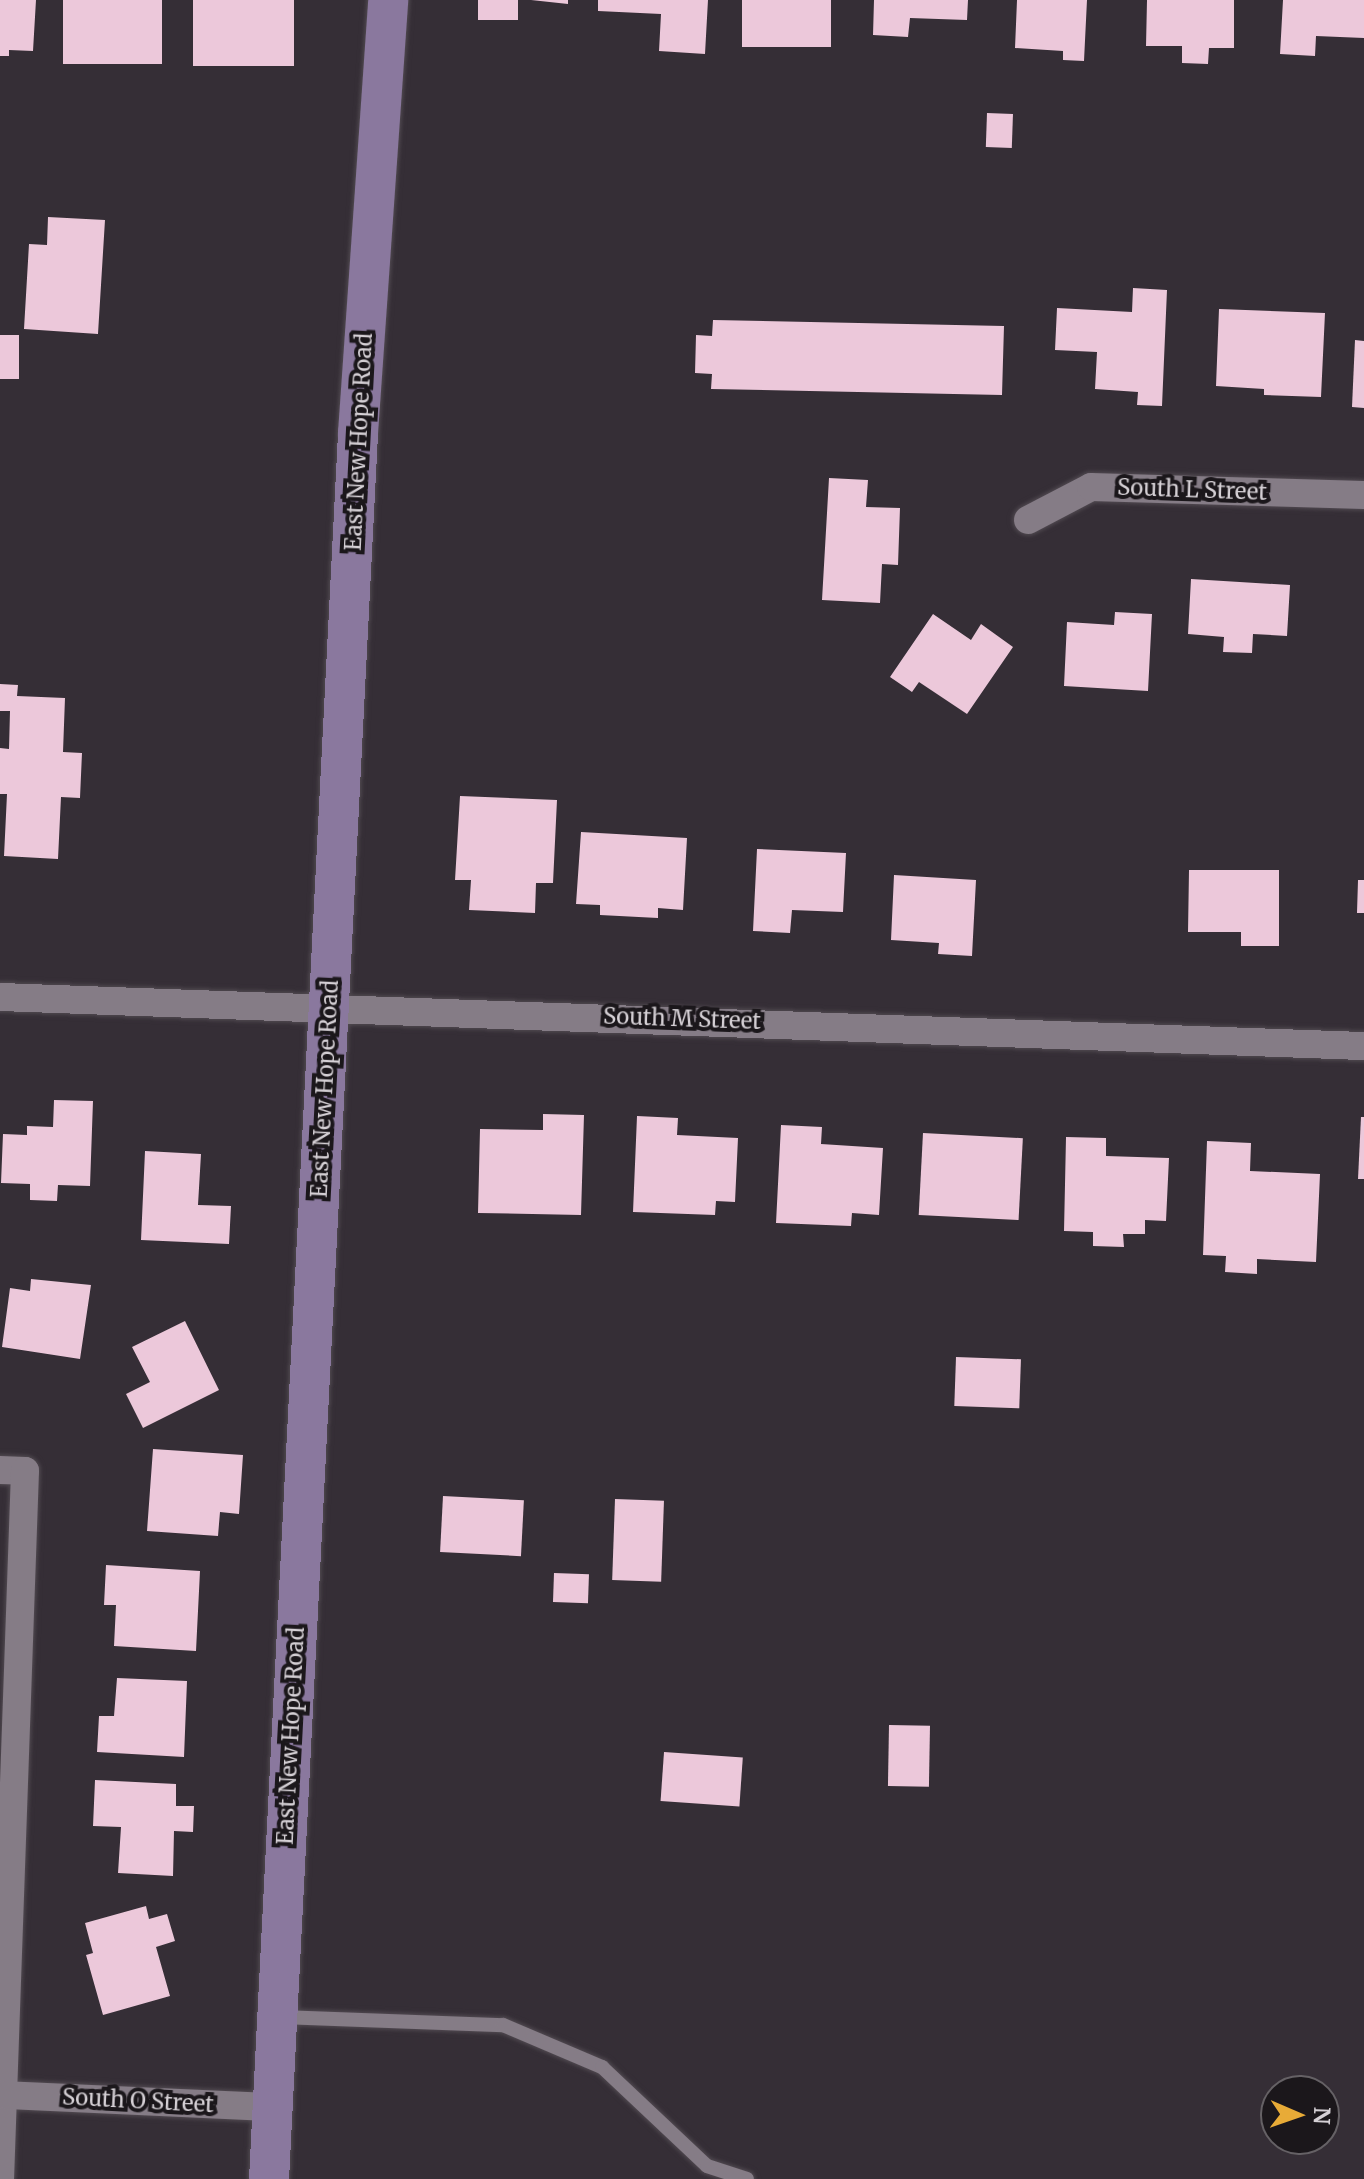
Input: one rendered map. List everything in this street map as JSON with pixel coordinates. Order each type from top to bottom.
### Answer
[{"type":"street","name":"East New Hope Road","points":[[269,2179],[358,433],[388,0]]},
{"type":"street","name":"South L Street","points":[[1028,520],[1091,487],[1364,495]]},
{"type":"street","name":"South M Street","points":[[0,997],[1364,1046]]},
{"type":"street","points":[[0,2179],[5,2095],[12,1471]]},
{"type":"street","name":"South O Street","points":[[5,2095],[272,2107]]},
{"type":"lane","points":[[277,2017],[503,2025],[602,2067],[707,2166],[747,2179]]},
{"type":"building","points":[[0,0],[36,0],[33,51],[9,50],[9,56],[0,56]]},
{"type":"building","points":[[63,0],[162,0],[162,64],[63,64]]},
{"type":"building","points":[[193,0],[294,0],[294,66],[193,66]]},
{"type":"building","points":[[478,0],[518,0],[518,20],[478,20]]},
{"type":"building","points":[[531,0],[568,0],[568,4]]},
{"type":"building","points":[[598,0],[708,0],[705,54],[659,51],[661,14],[598,11]]},
{"type":"building","points":[[742,0],[831,0],[831,47],[742,47]]},
{"type":"building","points":[[874,0],[968,0],[967,20],[910,18],[908,37],[873,35]]},
{"type":"building","points":[[1017,0],[1087,0],[1084,61],[1063,60],[1063,51],[1015,48]]},
{"type":"building","points":[[1147,0],[1234,0],[1234,48],[1209,48],[1208,64],[1182,63],[1182,46],[1146,46]]},
{"type":"building","points":[[1283,0],[1364,0],[1364,38],[1316,36],[1315,56],[1280,54]]},
{"type":"building","points":[[987,113],[1013,114],[1012,148],[986,147]]},
{"type":"building","points":[[48,217],[105,220],[98,334],[24,329],[29,244],[47,245]]},
{"type":"building","points":[[1133,288],[1167,290],[1162,406],[1137,405],[1138,392],[1095,389],[1097,352],[1055,350],[1057,308],[1132,312]]},
{"type":"building","points":[[1219,309],[1325,313],[1321,397],[1264,395],[1264,389],[1216,386]]},
{"type":"building","points":[[713,320],[1004,326],[1002,395],[711,389],[712,374],[695,373],[696,335],[712,336]]},
{"type":"building","points":[[0,335],[19,335],[19,379],[0,379]]},
{"type":"building","points":[[1355,340],[1364,341],[1364,408],[1352,407]]},
{"type":"building","points":[[829,478],[868,480],[866,507],[900,508],[898,565],[882,564],[880,603],[822,600]]},
{"type":"building","points":[[1191,579],[1290,585],[1287,636],[1253,634],[1252,653],[1223,652],[1224,637],[1188,634]]},
{"type":"building","points":[[1115,612],[1152,614],[1148,691],[1064,686],[1067,622],[1114,625]]},
{"type":"building","points":[[933,614],[971,640],[981,624],[1013,647],[967,714],[919,682],[912,692],[890,677]]},
{"type":"building","points":[[0,684],[18,685],[17,696],[65,698],[63,752],[82,753],[80,798],[61,797],[58,859],[4,856],[7,794],[0,794],[0,748],[9,749],[10,711],[0,711]]},
{"type":"building","points":[[460,796],[557,800],[553,883],[536,883],[535,913],[469,910],[471,880],[455,880]]},
{"type":"building","points":[[581,832],[687,838],[683,910],[658,908],[658,918],[600,915],[600,905],[576,904]]},
{"type":"building","points":[[757,849],[846,853],[843,912],[792,910],[790,933],[753,931]]},
{"type":"building","points":[[1189,870],[1279,870],[1279,946],[1241,946],[1241,932],[1188,932]]},
{"type":"building","points":[[894,875],[976,880],[972,956],[938,954],[939,943],[891,940]]},
{"type":"building","points":[[1358,880],[1364,880],[1364,913],[1357,913]]},
{"type":"building","points":[[54,1100],[93,1101],[90,1186],[58,1185],[57,1201],[30,1200],[30,1184],[1,1183],[3,1134],[27,1135],[27,1126],[53,1127]]},
{"type":"building","points":[[543,1114],[584,1115],[581,1215],[478,1213],[480,1129],[543,1130]]},
{"type":"building","points":[[637,1116],[678,1118],[677,1135],[738,1138],[735,1202],[716,1201],[715,1215],[633,1212]]},
{"type":"building","points":[[1361,1117],[1364,1117],[1364,1179],[1358,1179]]},
{"type":"building","points":[[781,1125],[822,1127],[821,1144],[883,1148],[879,1215],[852,1213],[851,1226],[776,1223]]},
{"type":"building","points":[[923,1133],[1023,1138],[1019,1220],[919,1215]]},
{"type":"building","points":[[1066,1137],[1106,1138],[1106,1156],[1169,1158],[1166,1221],[1145,1220],[1145,1234],[1123,1234],[1124,1247],[1093,1246],[1093,1232],[1064,1231]]},
{"type":"building","points":[[1207,1141],[1251,1143],[1250,1171],[1320,1174],[1316,1262],[1257,1259],[1257,1274],[1225,1272],[1226,1256],[1203,1255]]},
{"type":"building","points":[[145,1151],[201,1154],[198,1205],[231,1206],[229,1244],[141,1240]]},
{"type":"building","points":[[31,1279],[91,1285],[80,1359],[2,1347],[10,1288],[30,1291]]},
{"type":"building","points":[[185,1321],[219,1390],[143,1428],[126,1394],[150,1382],[132,1347]]},
{"type":"building","points":[[956,1357],[1021,1359],[1019,1408],[954,1406]]},
{"type":"building","points":[[153,1449],[243,1455],[239,1514],[220,1512],[218,1536],[147,1531]]},
{"type":"building","points":[[443,1496],[524,1500],[521,1556],[440,1552]]},
{"type":"building","points":[[615,1499],[664,1501],[661,1582],[612,1580]]},
{"type":"building","points":[[106,1565],[200,1571],[196,1651],[114,1646],[116,1605],[104,1605]]},
{"type":"building","points":[[554,1573],[589,1574],[588,1603],[553,1602]]},
{"type":"building","points":[[117,1678],[187,1681],[184,1757],[97,1752],[99,1716],[114,1716]]},
{"type":"building","points":[[889,1725],[930,1726],[929,1787],[888,1786]]},
{"type":"building","points":[[664,1752],[743,1758],[739,1806],[661,1801]]},
{"type":"building","points":[[95,1780],[176,1784],[176,1806],[194,1806],[193,1832],[174,1831],[173,1876],[118,1873],[121,1827],[93,1826]]},
{"type":"building","points":[[146,1906],[149,1919],[167,1914],[175,1941],[156,1947],[170,1996],[103,2015],[86,1955],[93,1953],[85,1923]]}]
